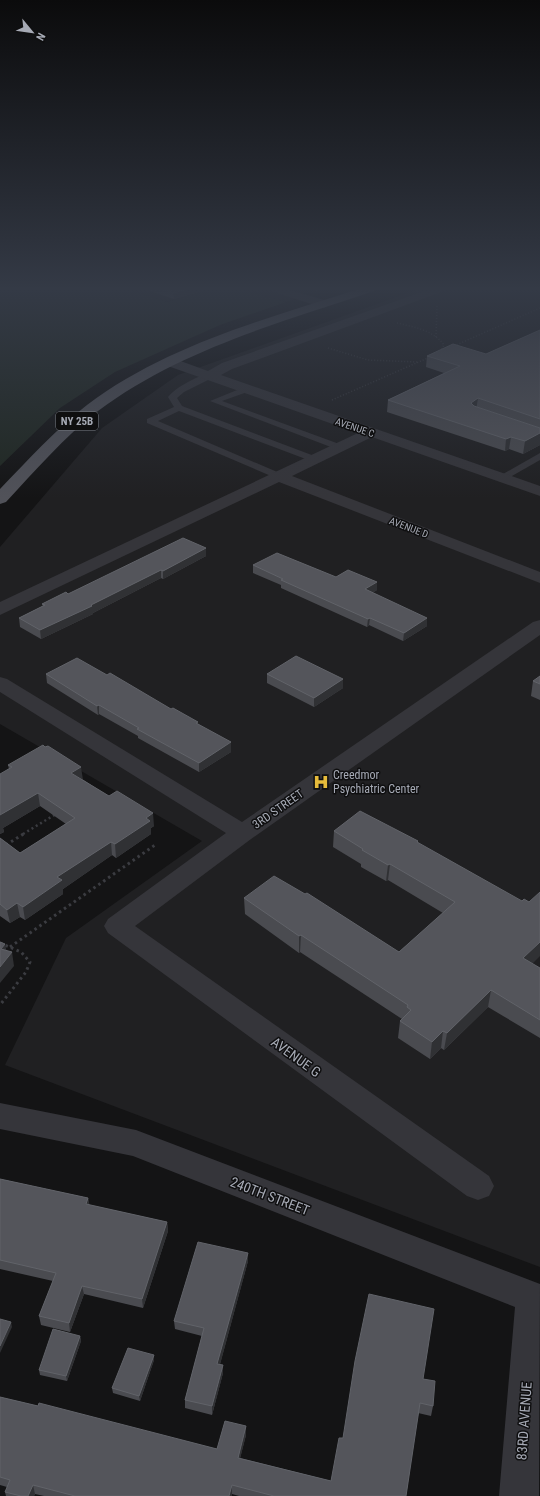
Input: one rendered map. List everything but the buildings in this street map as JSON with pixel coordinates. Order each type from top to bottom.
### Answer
[{"type":"main road","name":"NY 25B","points":[[0,499],[57,440],[93,408],[115,392],[177,359]]},
{"type":"street","points":[[209,376],[227,366],[247,359]]},
{"type":"street","name":"AVENUE C","points":[[170,362],[540,491]]},
{"type":"street","points":[[0,609],[370,432]]},
{"type":"street","name":"AVENUE D","points":[[278,476],[540,578]]},
{"type":"street","name":"3RD STREET","points":[[117,926],[243,833],[540,626]]},
{"type":"street","points":[[0,684],[243,833]]},
{"type":"street","name":"AVENUE G","points":[[117,926],[478,1186]]},
{"type":"street","name":"240TH STREET","points":[[0,1116],[136,1143],[533,1298]]},
{"type":"street","name":"83RD AVENUE","points":[[519,1496],[533,1298]]},
{"type":"lane","points":[[209,376],[181,390],[172,398],[179,408],[314,459]]},
{"type":"lane","points":[[247,389],[214,401],[339,447]]},
{"type":"lane","points":[[179,408],[150,421],[278,476]]},
{"type":"lane","points":[[501,478],[540,456]]},
{"type":"path","points":[[364,359],[388,362],[417,362]]},
{"type":"path","points":[[308,410],[417,362]]},
{"type":"path","points":[[0,849],[59,812]]},
{"type":"path","points":[[10,947],[155,845]]},
{"type":"path","points":[[0,943],[20,950],[30,962],[26,972],[0,1005]]},
{"type":"shaded area","points":[[0,359],[144,359],[115,372],[60,408],[0,466]]},
{"type":"shaded area","name":"Creedmor Psychiatric Center","points":[[223,359],[540,359],[540,1267],[5,1065],[66,938],[202,841],[0,724],[0,547],[102,428],[178,375]]},
{"type":"place","name":"Creedmor Psychiatric Center","points":[[321,782]]}]
